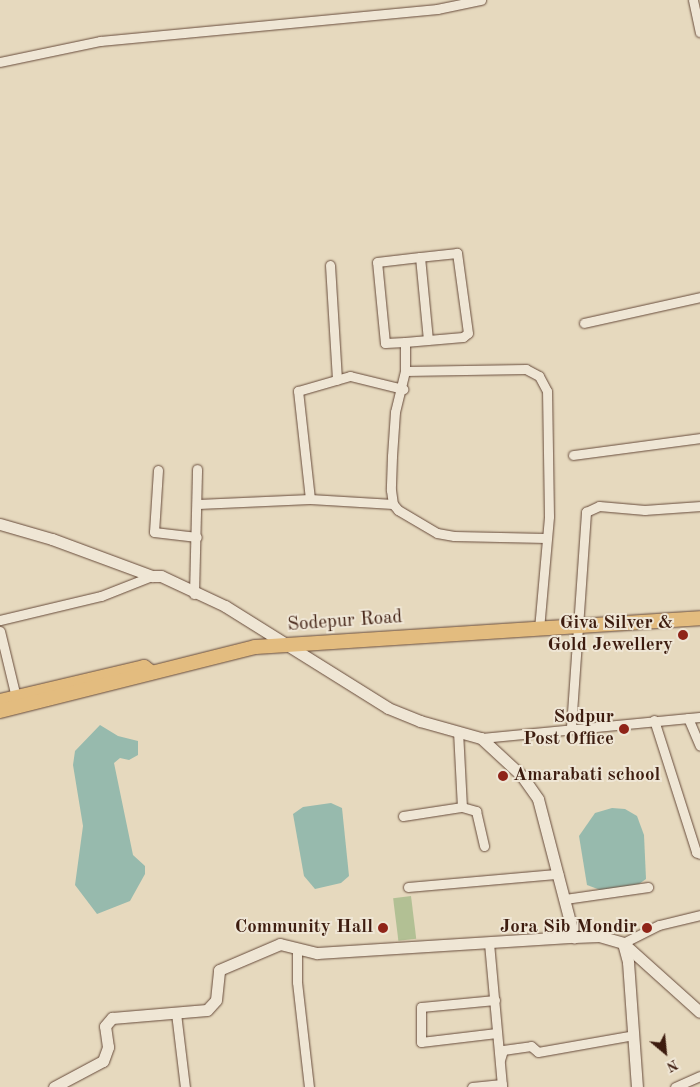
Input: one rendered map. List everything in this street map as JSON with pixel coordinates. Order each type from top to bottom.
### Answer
[{"type":"main road","name":"Sodepur Road","points":[[0,711],[141,678],[150,672],[255,647],[539,629],[579,624],[700,618]]},
{"type":"main road","points":[[0,701],[144,667],[150,672]]},
{"type":"street","points":[[0,62],[100,41],[438,8],[481,0]]},
{"type":"street","points":[[693,0],[698,14],[700,32]]},
{"type":"street","points":[[457,254],[468,333],[428,340],[385,343],[377,262],[457,254]]},
{"type":"street","points":[[420,257],[428,340]]},
{"type":"street","points":[[330,265],[337,380]]},
{"type":"street","points":[[584,323],[700,297]]},
{"type":"street","points":[[393,504],[395,412],[403,389],[406,371],[405,342]]},
{"type":"street","points":[[406,371],[526,369],[539,376],[547,390],[550,428],[546,538],[539,629]]},
{"type":"street","points":[[310,499],[298,391],[350,376],[403,389]]},
{"type":"street","points":[[573,455],[700,438]]},
{"type":"street","points":[[194,594],[198,504],[197,469]]},
{"type":"street","points":[[158,470],[154,532],[197,537]]},
{"type":"street","points":[[198,504],[310,499],[393,504],[437,533],[454,536],[546,538]]},
{"type":"street","points":[[571,727],[586,512],[591,507],[645,510],[700,506]]},
{"type":"street","points":[[0,524],[52,539],[152,576],[161,576],[194,594],[225,606],[388,708],[420,721],[481,738],[571,727],[700,717]]},
{"type":"street","points":[[0,620],[101,596],[152,576]]},
{"type":"street","points":[[0,630],[16,697]]},
{"type":"street","points":[[688,718],[700,746]]},
{"type":"street","points":[[654,720],[696,852],[700,854]]},
{"type":"street","points":[[458,731],[462,807]]},
{"type":"street","points":[[481,738],[522,776],[538,799],[574,937]]},
{"type":"street","points":[[403,816],[462,807],[476,811],[484,846]]},
{"type":"street","points":[[408,887],[558,874]]},
{"type":"street","points":[[565,899],[648,887]]},
{"type":"street","points":[[623,942],[659,925],[700,915]]},
{"type":"street","points":[[54,1087],[103,1061],[108,1046],[106,1026],[112,1018],[207,1010],[213,1006],[216,974],[222,968],[280,944],[297,951],[352,952],[599,936],[623,942],[700,1012]]},
{"type":"street","points":[[623,942],[634,1035],[637,1087]]},
{"type":"street","points":[[472,1087],[502,1086],[489,943]]},
{"type":"street","points":[[297,951],[299,1000],[309,1087]]},
{"type":"street","points":[[495,1000],[421,1007],[421,1042],[496,1034]]},
{"type":"street","points":[[176,1013],[185,1087]]},
{"type":"street","points":[[500,1060],[503,1050],[530,1046],[538,1052],[634,1035]]},
{"type":"street","points":[[675,1087],[700,1076]]},
{"type":"shaded area","points":[[100,725],[118,736],[138,741],[138,755],[129,760],[120,758],[114,763],[133,855],[145,866],[145,874],[130,901],[97,914],[75,885],[83,826],[73,765],[75,751]]},
{"type":"shaded area","points":[[331,803],[342,808],[349,876],[341,883],[315,889],[304,876],[293,814],[303,807]]},
{"type":"shaded area","points":[[612,808],[625,809],[637,816],[644,835],[646,879],[639,884],[603,891],[587,885],[579,836],[595,813]]},
{"type":"shaded area","points":[[411,896],[416,939],[398,941],[393,898]]},
{"type":"place","name":"Giva Silver & Gold Jewellery","points":[[683,635]]},
{"type":"place","name":"Sodpur Post Office","points":[[624,729]]},
{"type":"place","name":"Amarabati school","points":[[503,776]]},
{"type":"place","name":"Community Hall","points":[[383,928]]},
{"type":"place","name":"Jora Sib Mondir","points":[[647,928]]}]
